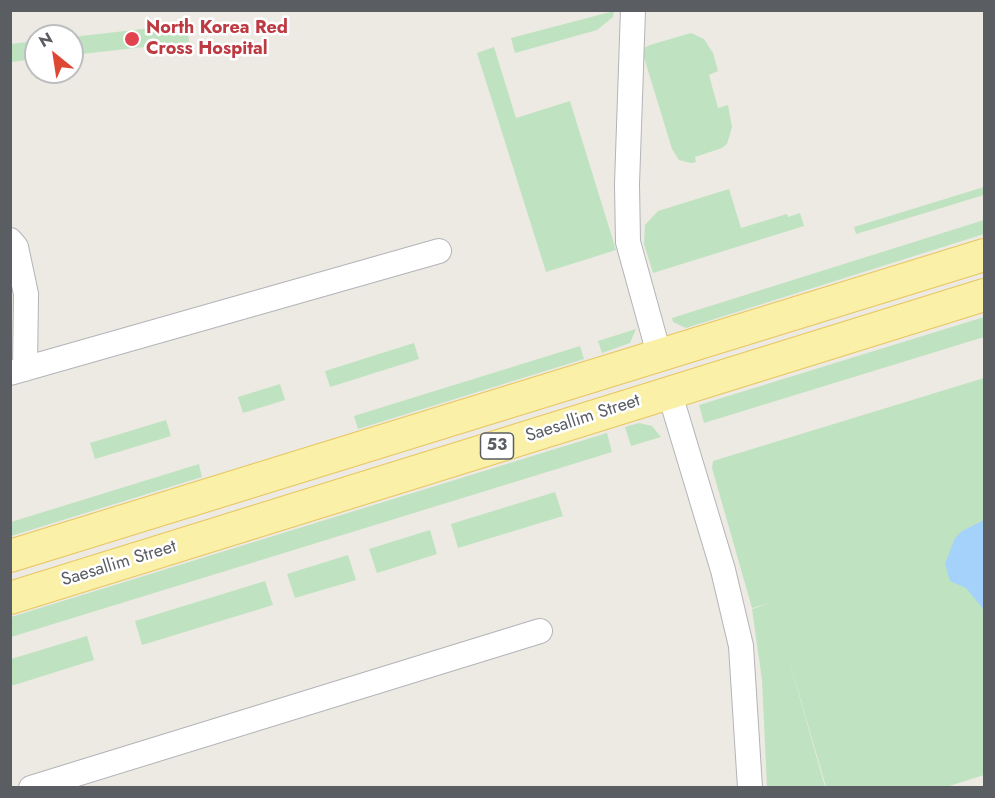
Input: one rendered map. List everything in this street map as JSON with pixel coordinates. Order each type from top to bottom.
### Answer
[{"type":"main road","name":"Saesallim Street","points":[[10,556],[984,255]]},
{"type":"main road","name":"Saesallim Street","points":[[10,598],[669,391],[984,295]]},
{"type":"street","points":[[633,10],[627,184],[628,242],[659,354]]},
{"type":"street","points":[[10,240],[16,247],[26,294],[18,371],[439,251]]},
{"type":"street","points":[[669,391],[723,570],[741,646],[750,788]]},
{"type":"street","points":[[31,788],[540,631]]},
{"type":"green space","points":[[614,11],[613,17],[597,30],[515,53],[511,38]]},
{"type":"green space","points":[[187,24],[189,42],[84,54],[84,36]]},
{"type":"green space","points":[[691,33],[704,39],[713,53],[718,71],[709,75],[718,108],[728,105],[732,127],[727,144],[722,148],[695,157],[696,162],[691,163],[679,160],[672,149],[643,54],[644,48],[650,45]]},
{"type":"green space","points":[[24,42],[24,60],[11,62],[11,44]]},
{"type":"green space","points":[[494,47],[516,118],[570,101],[616,250],[546,272],[477,53]]},
{"type":"green space","points":[[984,187],[984,195],[856,234],[854,227]]},
{"type":"green space","points":[[729,189],[741,228],[787,214],[788,217],[800,213],[804,226],[653,273],[644,244],[645,225],[658,211]]},
{"type":"green space","points":[[984,220],[984,234],[686,328],[673,322],[672,318]]},
{"type":"green space","points":[[984,317],[984,337],[704,423],[699,405]]},
{"type":"green space","points":[[636,329],[630,343],[602,353],[598,341]]},
{"type":"green space","points":[[414,343],[419,359],[330,387],[325,371]]},
{"type":"green space","points":[[580,346],[584,359],[358,429],[354,416]]},
{"type":"green space","points":[[984,378],[984,775],[946,787],[826,787],[786,649],[825,787],[767,787],[762,680],[752,609],[773,602],[752,608],[712,468],[713,461]]},
{"type":"green space","points":[[280,384],[285,400],[243,413],[238,397]]},
{"type":"green space","points":[[166,420],[171,436],[95,459],[90,443]]},
{"type":"green space","points":[[639,423],[652,426],[661,437],[631,446],[625,427]]},
{"type":"green space","points":[[607,433],[612,452],[11,637],[11,617]]},
{"type":"green space","points":[[199,464],[202,477],[11,536],[11,522]]},
{"type":"green space","points":[[555,492],[563,516],[458,548],[451,524]]},
{"type":"green space","points":[[430,530],[437,554],[377,573],[369,549]]},
{"type":"green space","points":[[348,555],[356,580],[295,598],[287,574]]},
{"type":"green space","points":[[265,581],[273,605],[142,645],[135,621]]},
{"type":"green space","points":[[87,636],[94,660],[11,686],[11,659]]},
{"type":"water","points":[[984,520],[984,610],[966,588],[950,581],[945,564],[955,538],[962,531]]},
{"type":"place","name":"North Korea Red Cross Hospital","points":[[132,39]]}]
